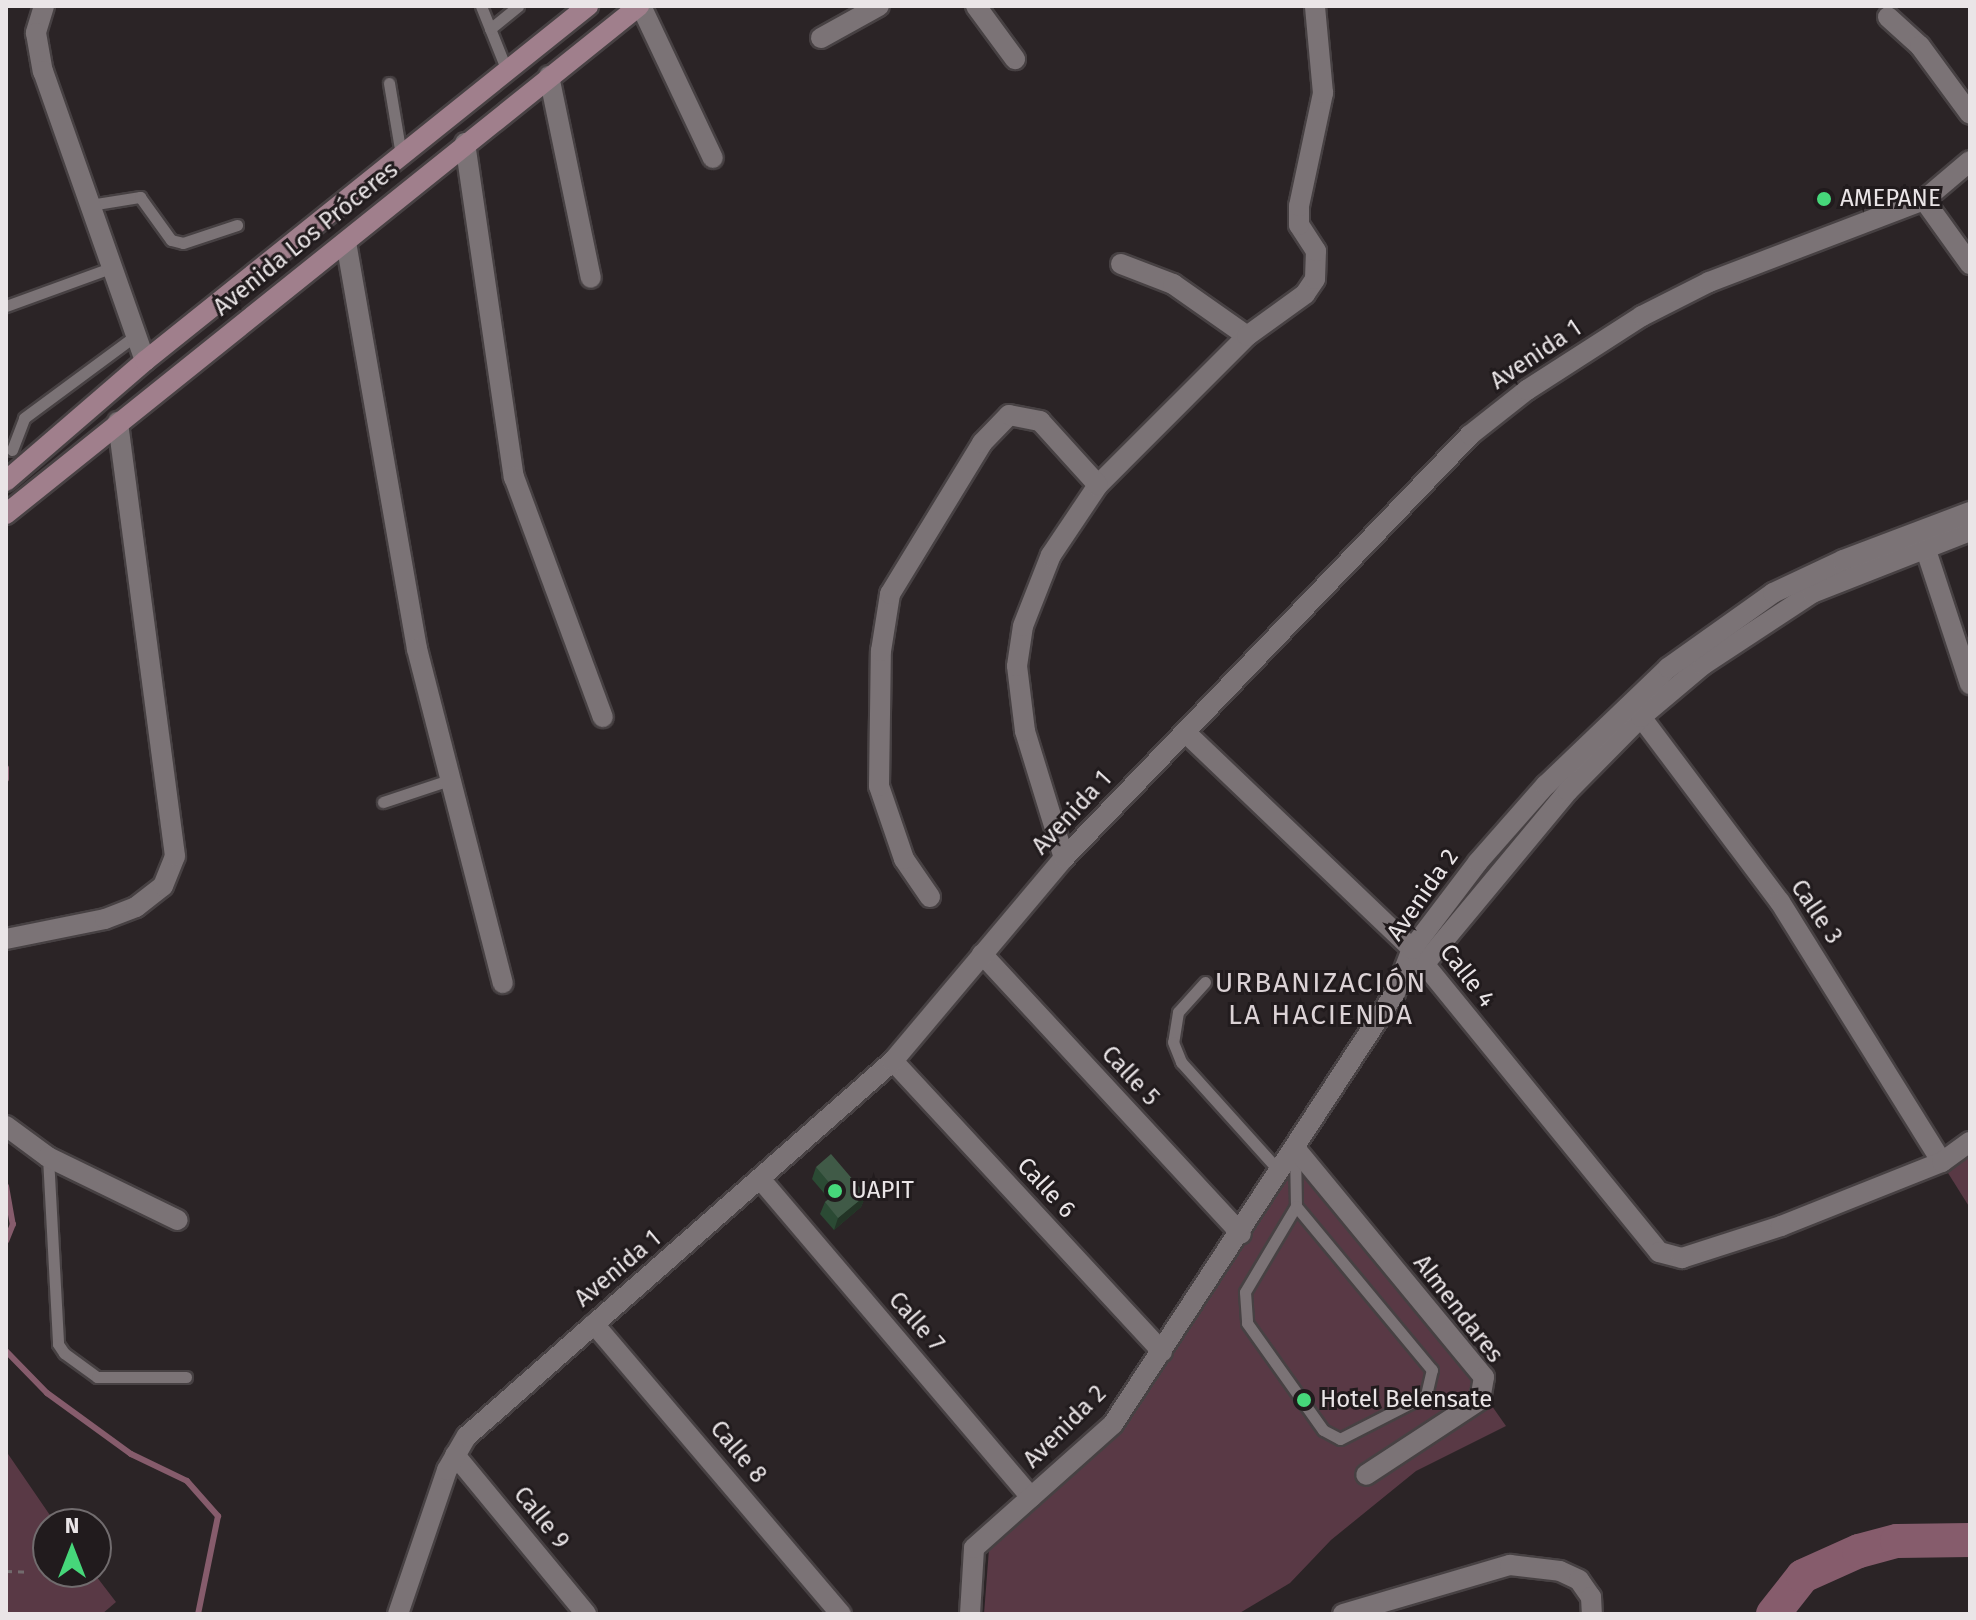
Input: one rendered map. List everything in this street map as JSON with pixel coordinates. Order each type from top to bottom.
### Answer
[{"type":"main road","name":"Avenida Los Próceres","points":[[11,460],[145,361],[588,6]]},
{"type":"main road","name":"Avenida Los Próceres","points":[[6,514],[465,143],[640,6]]},
{"type":"street","points":[[44,6],[36,33],[43,71],[145,361]]},
{"type":"street","points":[[640,6],[713,158]]},
{"type":"street","points":[[821,38],[879,6]]},
{"type":"street","points":[[976,6],[1015,59]]},
{"type":"street","points":[[1064,858],[1025,731],[1017,666],[1023,626],[1051,555],[1098,485],[1247,336],[1305,294],[1318,268],[1299,216],[1323,93],[1315,6]]},
{"type":"street","points":[[1888,17],[1920,46],[1970,114]]},
{"type":"street","points":[[549,76],[591,278]]},
{"type":"street","points":[[465,143],[514,477],[603,717]]},
{"type":"street","name":"Avenida 1","points":[[398,1614],[455,1455],[467,1436],[762,1181],[893,1061],[1064,858],[1394,510],[1470,435],[1527,390],[1642,316],[1709,282],[1924,200],[1970,161]]},
{"type":"street","points":[[1924,200],[1970,264]]},
{"type":"street","points":[[346,242],[417,649],[453,779],[503,983]]},
{"type":"street","points":[[1121,264],[1173,284],[1247,336]]},
{"type":"street","points":[[930,897],[904,859],[879,786],[881,651],[890,594],[982,443],[1009,415],[1040,421],[1098,485]]},
{"type":"street","points":[[6,939],[105,919],[136,907],[163,886],[175,856],[118,422]]},
{"type":"street","points":[[1395,993],[1425,966],[1499,868],[1635,710],[1812,593],[1970,512]]},
{"type":"street","points":[[1922,539],[1970,531]]},
{"type":"street","points":[[1922,539],[1970,684]]},
{"type":"street","name":"Avenida 2","points":[[970,1614],[974,1548],[1113,1424],[1241,1234],[1395,993],[1412,949],[1478,862],[1635,710]]},
{"type":"street","name":"Calle 3","points":[[1635,710],[1780,902],[1942,1162]]},
{"type":"street","name":"Calle 4","points":[[1185,732],[1412,949],[1649,1244],[1682,1258],[1781,1226],[1942,1162]]},
{"type":"street","name":"Calle 5","points":[[982,954],[1241,1234]]},
{"type":"street","name":"Calle 6","points":[[893,1061],[1162,1351]]},
{"type":"street","points":[[6,1126],[48,1157],[178,1220]]},
{"type":"street","points":[[1942,1162],[1970,1142]]},
{"type":"street","name":"Almendares","points":[[1295,1148],[1484,1377],[1480,1400],[1366,1475]]},
{"type":"street","name":"Calle 7","points":[[762,1181],[1031,1497]]},
{"type":"street","name":"Calle 8","points":[[594,1324],[841,1614]]},
{"type":"street","name":"Calle 9","points":[[455,1455],[586,1614]]},
{"type":"street","points":[[1343,1614],[1510,1565],[1560,1571],[1579,1580],[1591,1597],[1592,1614]]},
{"type":"lane","points":[[481,6],[507,71]]},
{"type":"lane","points":[[490,29],[518,6]]},
{"type":"lane","points":[[389,83],[401,155]]},
{"type":"lane","points":[[90,205],[140,197],[171,240],[183,243],[237,225]]},
{"type":"lane","points":[[6,306],[113,267]]},
{"type":"lane","points":[[11,460],[24,418],[136,335]]},
{"type":"lane","points":[[383,802],[453,779]]},
{"type":"lane","points":[[1205,982],[1178,1012],[1173,1042],[1181,1062],[1280,1172]]},
{"type":"lane","points":[[1295,1148],[1296,1206],[1245,1292],[1247,1323],[1323,1430],[1340,1439],[1426,1395],[1432,1370],[1296,1206]]},
{"type":"lane","points":[[48,1157],[58,1344],[64,1353],[97,1377],[186,1377]]},
{"type":"path","points":[[6,1571],[29,1572]]},
{"type":"shaded area","points":[[1970,1156],[1970,1208],[1948,1173]]},
{"type":"shaded area","name":"Hotel Belensate","points":[[1271,1164],[1303,1172],[1461,1362],[1506,1426],[1416,1471],[1331,1540],[1290,1583],[1238,1614],[984,1614],[990,1536],[1104,1429],[1133,1375],[1224,1244]]},
{"type":"shaded area","points":[[6,1451],[45,1508],[32,1508],[32,1588],[105,1588],[116,1602],[102,1614],[6,1614]]},
{"type":"building","points":[[831,1154],[866,1195],[838,1218],[825,1202],[837,1192],[816,1167]]},
{"type":"waterway","points":[[6,768],[6,779]]},
{"type":"waterway","points":[[6,1186],[13,1224],[6,1241]]},
{"type":"waterway","points":[[6,1351],[47,1393],[131,1454],[187,1481],[218,1516],[198,1614]]},
{"type":"waterway","points":[[1773,1614],[1803,1576],[1859,1551],[1897,1541],[1970,1540]]},
{"type":"place","name":"AMEPANE","points":[[1824,199]]},
{"type":"place","name":"UAPIT","points":[[835,1191]]},
{"type":"place","name":"Hotel Belensate","points":[[1304,1400]]},
{"type":"district","name":"URBANIZACIÓN LA HACIENDA","points":[[1321,999]]}]
